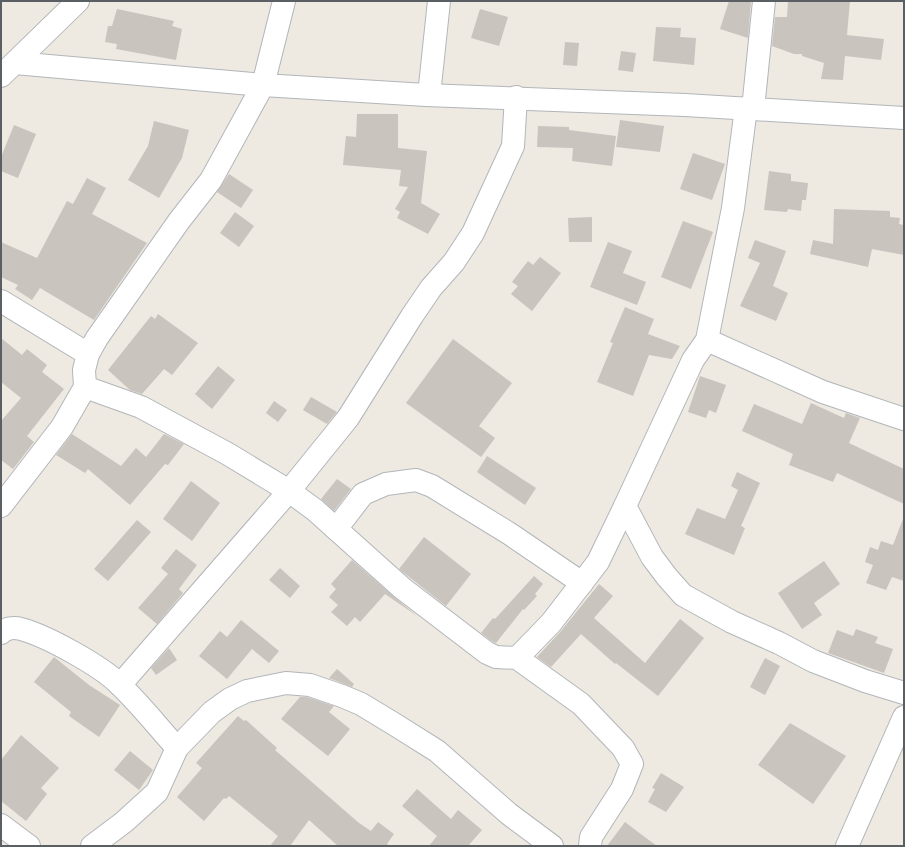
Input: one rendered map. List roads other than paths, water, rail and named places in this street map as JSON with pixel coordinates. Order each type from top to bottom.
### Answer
[{"type":"street","points":[[8,69],[78,1]]},
{"type":"street","points":[[1,506],[62,427],[85,387],[84,370],[88,354],[179,221],[210,180],[263,85],[284,1]]},
{"type":"street","points":[[429,95],[439,1]]},
{"type":"street","points":[[517,658],[551,623],[598,562],[693,360],[707,340],[733,208],[764,1]]},
{"type":"street","points":[[8,69],[429,95],[516,97],[904,118]]},
{"type":"street","points":[[120,685],[289,491],[348,418],[431,288],[454,262],[473,233],[514,146],[516,97]]},
{"type":"street","points":[[1,300],[88,354]]},
{"type":"street","points":[[707,340],[823,392],[904,419]]},
{"type":"street","points":[[85,387],[141,407],[228,454],[289,491],[315,510],[402,588],[487,653],[496,657],[517,658],[581,704],[623,748],[632,764],[622,790],[591,837],[590,846]]},
{"type":"street","points":[[336,529],[363,494],[386,484],[416,480],[432,486],[510,534],[582,583]]},
{"type":"street","points":[[625,506],[652,557],[683,595],[732,622],[779,643],[813,661],[865,681],[904,693]]},
{"type":"street","points":[[1,633],[11,628],[20,629],[48,641],[92,664],[120,685],[177,748]]},
{"type":"street","points":[[92,846],[130,817],[157,792],[177,748],[212,712],[230,698],[247,691],[286,683],[310,685],[361,704],[437,751],[510,814],[552,846]]},
{"type":"street","points":[[847,846],[904,717]]},
{"type":"street","points":[[1,825],[29,846]]}]
